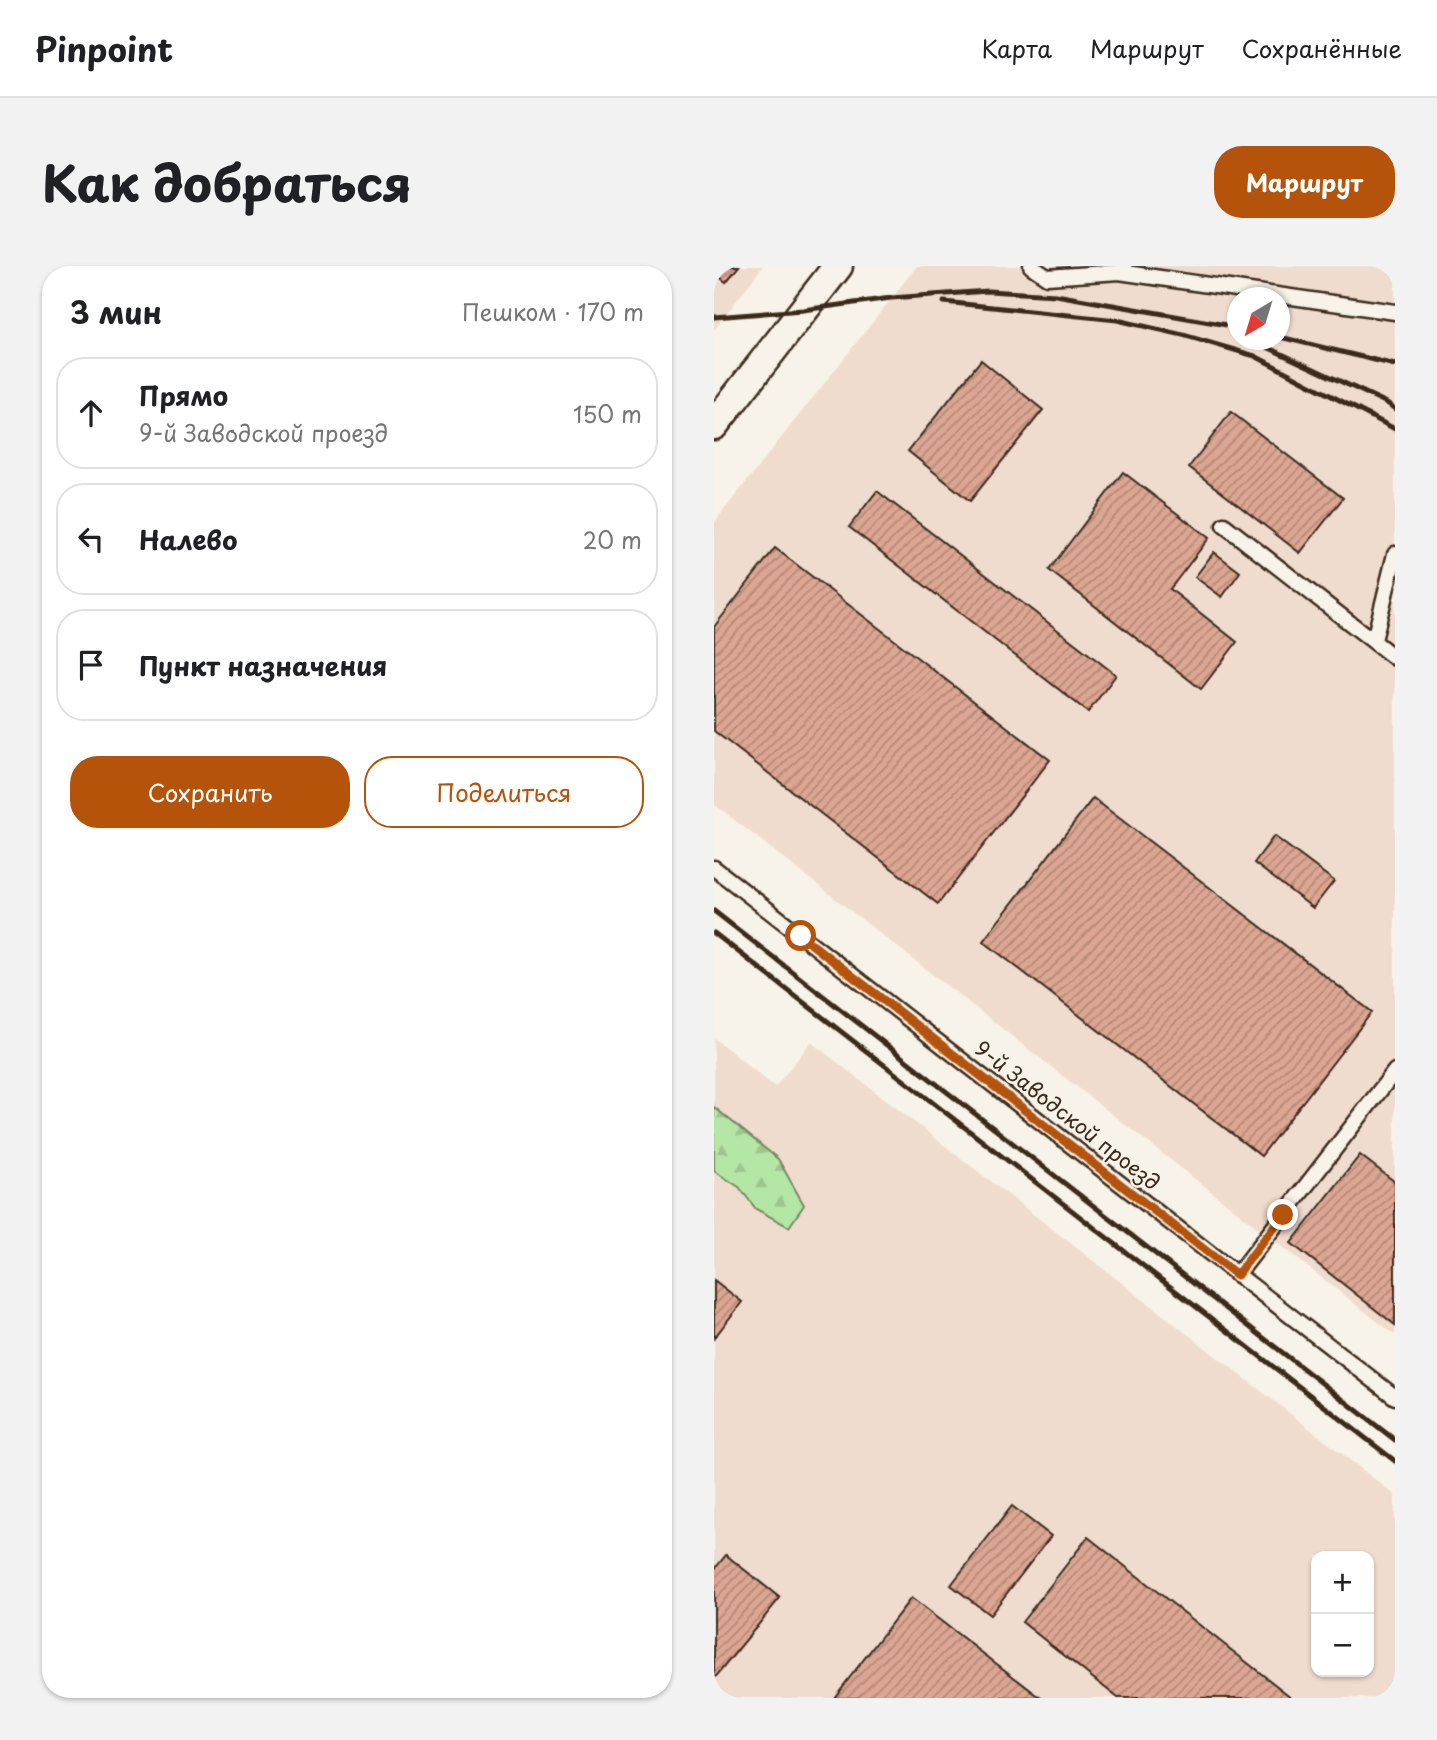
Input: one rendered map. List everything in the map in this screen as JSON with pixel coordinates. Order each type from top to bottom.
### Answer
[{"type":"street","points":[[714,425],[838,266]]},
{"type":"lane","points":[[1031,266],[1047,277],[1121,269],[1395,312]]},
{"type":"lane","points":[[1224,525],[1395,658]]},
{"type":"lane","points":[[1374,640],[1395,554]]},
{"type":"lane","name":"9-й Заводской проезд","points":[[714,868],[1395,1397]]},
{"type":"lane","points":[[1237,1275],[1395,1071]]},
{"type":"shaded area","points":[[714,266],[763,266],[714,330]]},
{"type":"shaded area","points":[[917,266],[1395,266],[1395,1335],[714,804],[714,523]]},
{"type":"shaded area","points":[[714,1038],[775,1087],[811,1042],[1395,1495],[1395,1698],[714,1698]]},
{"type":"green space","points":[[714,1107],[778,1159],[804,1205],[789,1227],[756,1209],[739,1187],[714,1171]]},
{"type":"building","points":[[714,266],[739,266],[726,282],[718,276],[714,283]]},
{"type":"building","points":[[981,360],[1043,410],[970,501],[908,451]]},
{"type":"building","points":[[1231,412],[1343,498],[1300,553],[1189,467]]},
{"type":"building","points":[[1123,472],[1209,538],[1170,589],[1237,642],[1201,689],[1049,570]]},
{"type":"building","points":[[877,491],[1116,675],[1088,712],[849,527]]},
{"type":"building","points":[[775,548],[1050,760],[938,904],[714,731],[714,627]]},
{"type":"building","points":[[1214,552],[1240,572],[1222,597],[1195,577]]},
{"type":"building","points":[[1093,798],[1372,1012],[1261,1156],[983,941]]},
{"type":"building","points":[[1274,836],[1334,881],[1313,908],[1254,863]]},
{"type":"building","points":[[1360,1155],[1395,1182],[1395,1325],[1291,1243]]},
{"type":"building","points":[[714,1280],[742,1302],[714,1338]]},
{"type":"building","points":[[1012,1506],[1051,1536],[990,1615],[951,1585]]},
{"type":"building","points":[[1088,1537],[1292,1698],[1118,1698],[1022,1622]]},
{"type":"building","points":[[726,1555],[780,1598],[714,1679],[714,1570]]},
{"type":"building","points":[[911,1598],[1041,1698],[834,1698]]},
{"type":"railway","points":[[714,317],[803,310],[891,298],[988,291],[1056,295],[1227,325]]},
{"type":"railway","points":[[944,302],[1117,320],[1183,335],[1255,356],[1395,429]]},
{"type":"railway","points":[[1290,339],[1395,365]]},
{"type":"railway","points":[[1273,350],[1395,409]]},
{"type":"railway","points":[[714,911],[1395,1440]]},
{"type":"railway","points":[[714,933],[1395,1461]]},
{"type":"route","points":[[801,936],[1237,1275],[1283,1215]]}]
